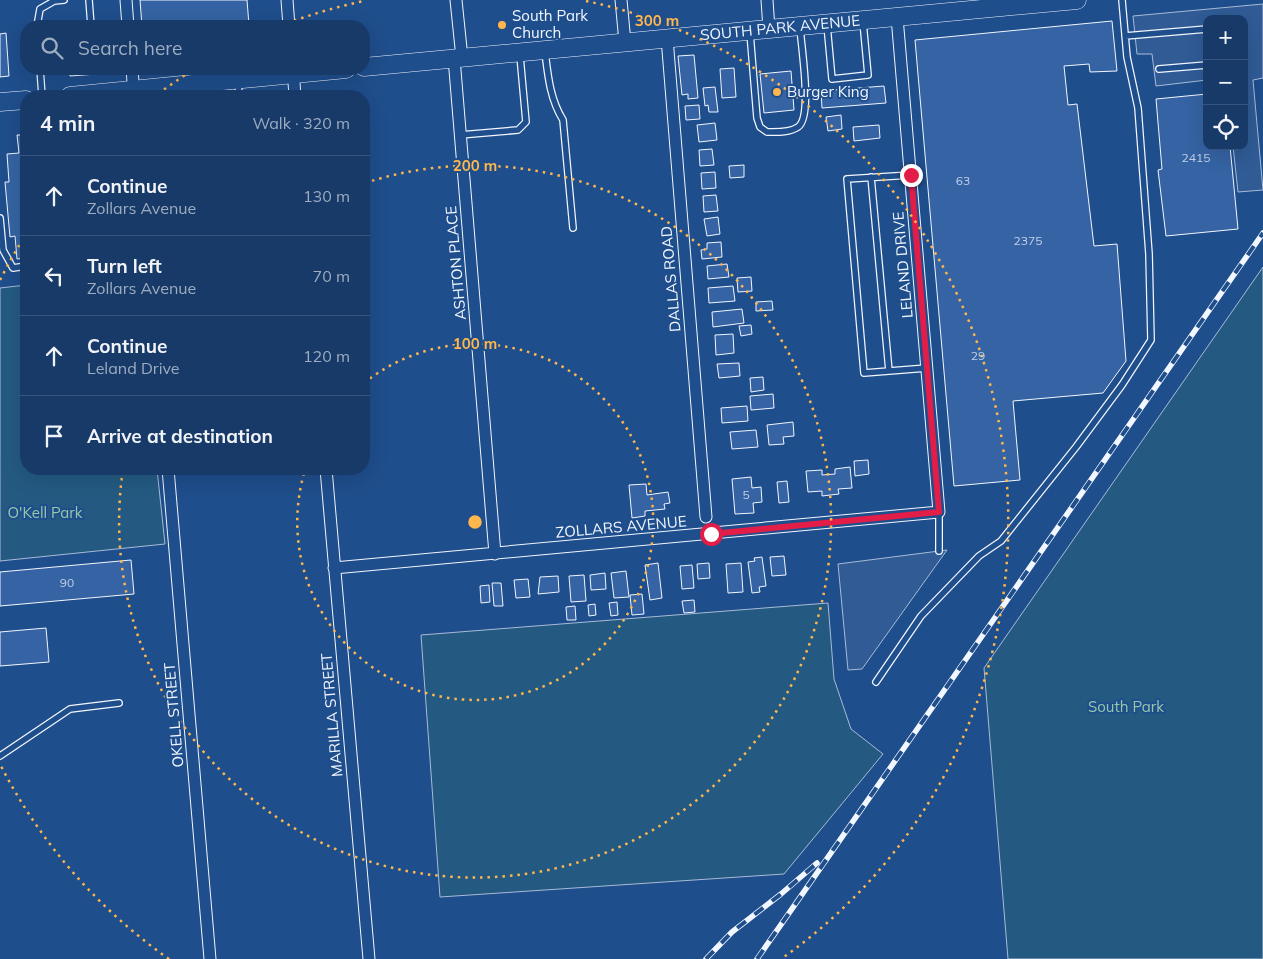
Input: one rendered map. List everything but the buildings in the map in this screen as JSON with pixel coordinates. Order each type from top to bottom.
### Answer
[{"type":"main road","name":"SOUTH PARK AVENUE","points":[[370,66],[1077,0]]},
{"type":"main road","points":[[168,90],[239,88],[280,75]]},
{"type":"main road","points":[[0,102],[20,100]]},
{"type":"street","points":[[126,0],[128,20]]},
{"type":"street","points":[[287,0],[289,20]]},
{"type":"street","name":"ASHTON PLACE","points":[[456,0],[460,134],[495,554]]},
{"type":"street","points":[[621,0],[625,42]]},
{"type":"street","points":[[766,0],[769,29]]},
{"type":"street","name":"LELAND DRIVE","points":[[897,16],[939,512]]},
{"type":"street","name":"DALLAS ROAD","points":[[666,38],[706,517]]},
{"type":"street","points":[[132,75],[134,90]]},
{"type":"street","points":[[293,75],[295,90]]},
{"type":"street","name":"OKELL STREET","points":[[169,475],[210,959]]},
{"type":"street","name":"MARILLA STREET","points":[[326,475],[369,959]]},
{"type":"street","name":"ZOLLARS AVENUE","points":[[334,568],[939,512]]},
{"type":"lane","points":[[38,20],[40,8],[54,1],[64,0]]},
{"type":"lane","points":[[89,0],[91,20]]},
{"type":"lane","points":[[876,682],[921,616],[979,556],[1001,541],[1076,447],[1152,340],[1149,254],[1138,108],[1127,57],[1122,0]]},
{"type":"lane","points":[[827,23],[832,79],[868,76],[863,20]]},
{"type":"lane","points":[[750,30],[757,118],[760,127],[766,132],[787,131],[798,127],[804,119],[806,101],[800,26]]},
{"type":"lane","points":[[1125,36],[1203,29]]},
{"type":"lane","points":[[545,50],[549,88],[556,110],[562,120],[573,228]]},
{"type":"lane","points":[[460,134],[518,130],[526,122],[520,52]]},
{"type":"lane","points":[[1159,69],[1203,65]]},
{"type":"lane","points":[[40,75],[42,90]]},
{"type":"lane","points":[[911,175],[847,179],[864,373],[927,368]]},
{"type":"lane","points":[[871,177],[889,371]]},
{"type":"lane","points":[[0,218],[3,250],[13,268],[20,267]]},
{"type":"lane","points":[[939,512],[939,551]]},
{"type":"lane","points":[[0,756],[70,709],[119,703]]},
{"type":"green space","name":"South Park","points":[[1263,267],[1263,959],[1008,959],[984,668]]},
{"type":"green space","name":"O'Kell Park","points":[[20,286],[20,475],[158,475],[165,544],[0,561],[0,288]]},
{"type":"green space","points":[[828,603],[834,679],[851,729],[883,754],[784,874],[440,897],[421,635]]},
{"type":"shaded area","points":[[1263,4],[1263,78],[1253,80],[1263,190],[1238,192],[1233,150],[1248,150],[1248,15],[1203,15],[1203,80],[1156,86],[1152,54],[1137,54],[1133,16]]},
{"type":"shaded area","points":[[947,550],[862,669],[848,670],[838,564]]},
{"type":"railway","points":[[757,959],[1263,233]]},
{"type":"railway","points":[[706,959],[732,932],[817,863]]},
{"type":"place","name":"South Park Church","points":[[502,25]]},
{"type":"place","name":"Burger King","points":[[777,92]]},
{"type":"route","points":[[711,534],[939,512],[911,175]]}]
